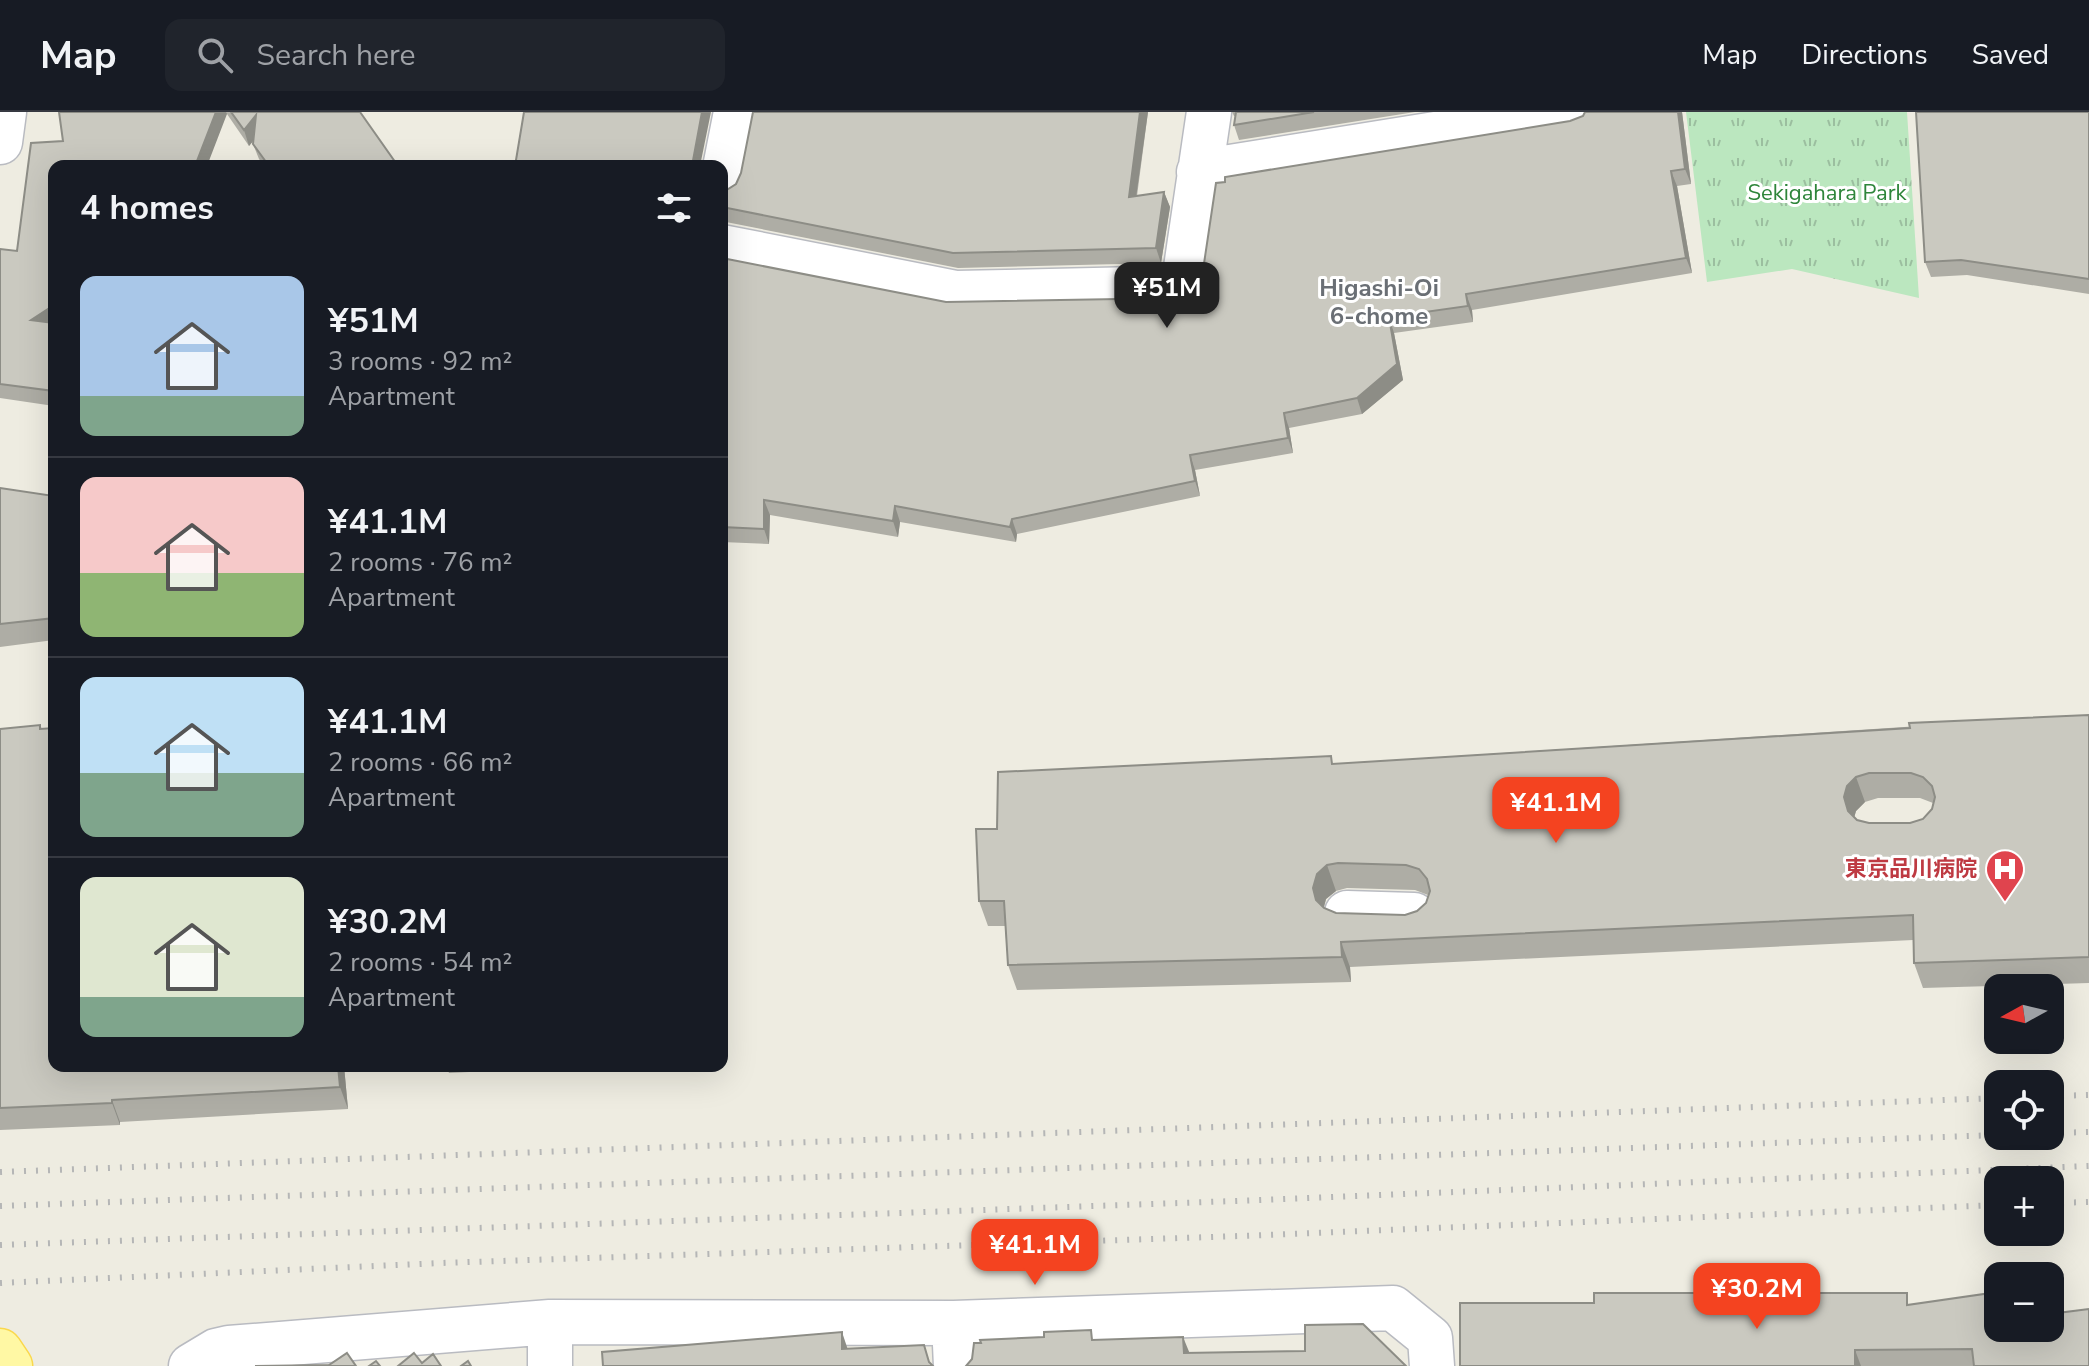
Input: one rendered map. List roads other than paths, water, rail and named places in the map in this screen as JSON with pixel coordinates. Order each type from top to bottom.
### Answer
[{"type":"main road","points":[[0,1351],[10,1366]]},
{"type":"street","points":[[0,142],[4,112]]},
{"type":"street","points":[[727,160],[736,112]]},
{"type":"street","points":[[728,248],[956,293],[1183,288],[1209,112]]},
{"type":"street","points":[[1199,172],[1572,112]]},
{"type":"street","points":[[1347,913],[1414,915]]},
{"type":"street","points":[[191,1366],[216,1351],[229,1348],[550,1322],[954,1323],[1393,1308],[1430,1338],[1432,1366]]},
{"type":"street","points":[[550,1322],[550,1366]]},
{"type":"street","points":[[954,1323],[956,1366]]},
{"type":"railway","points":[[2064,1096],[2089,1095]]},
{"type":"railway","points":[[0,1172],[1984,1099]]},
{"type":"railway","points":[[2064,1133],[2089,1132]]},
{"type":"railway","points":[[0,1206],[1984,1135]]},
{"type":"railway","points":[[0,1245],[1235,1201],[2089,1166]]},
{"type":"railway","points":[[2064,1203],[2089,1202]]},
{"type":"railway","points":[[0,1283],[441,1263],[1240,1236],[1984,1206]]},
{"type":"place","name":"東京品川病院","points":[[2005,903]]},
{"type":"district","name":"Higashi-Oi 6-chome","points":[[1379,302]]},
{"type":"park label","name":"Sekigahara Park","points":[[1827,193]]}]
